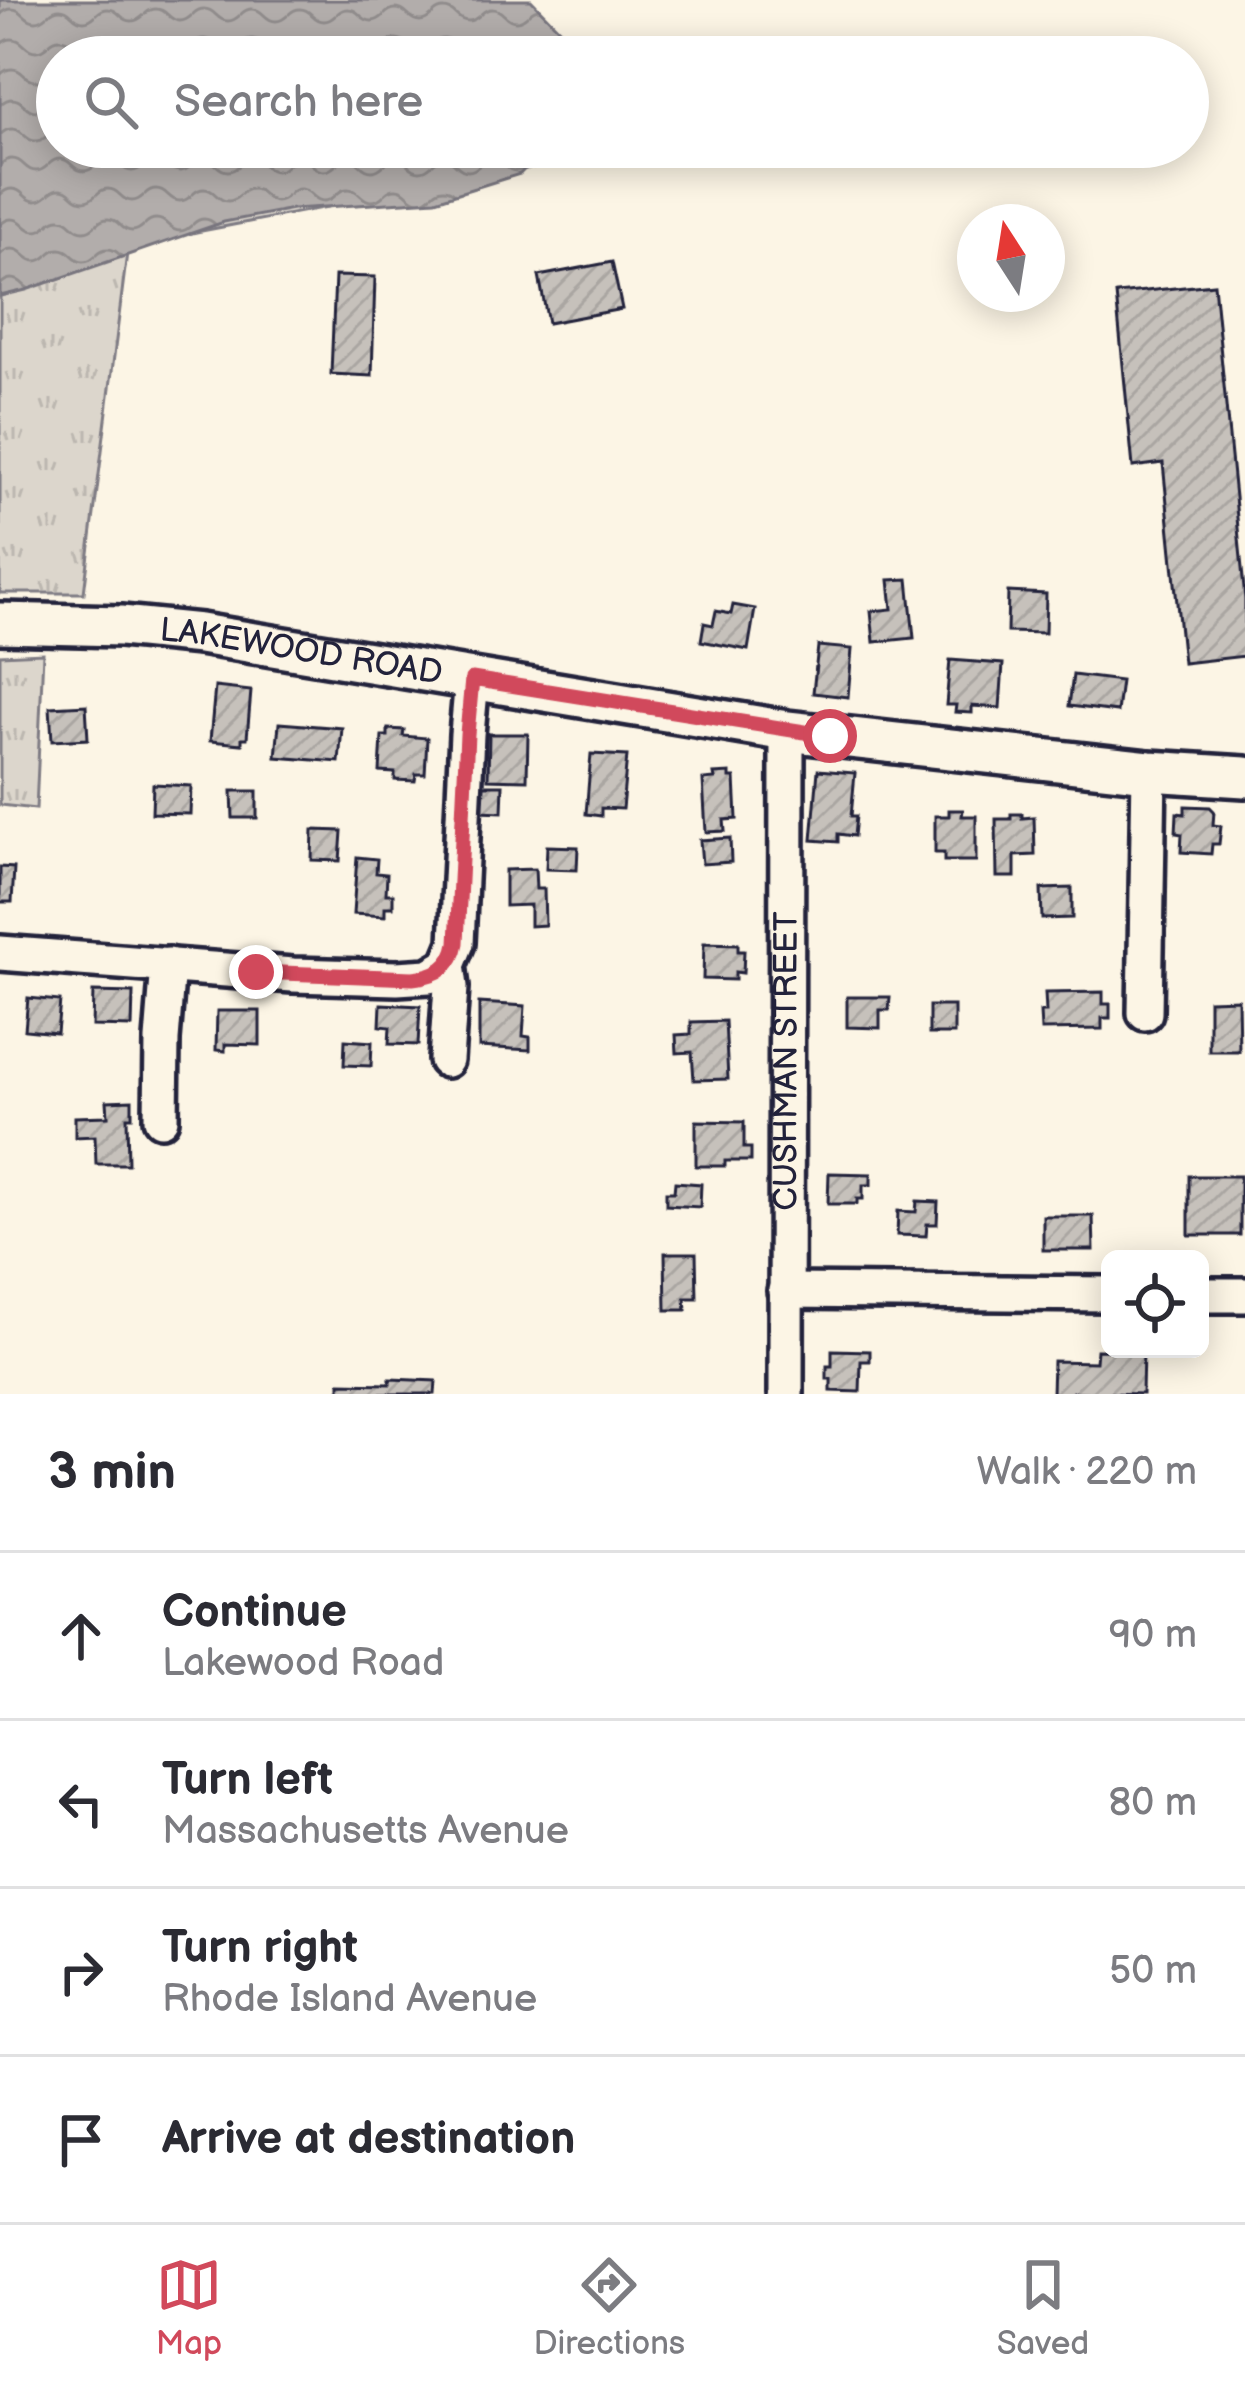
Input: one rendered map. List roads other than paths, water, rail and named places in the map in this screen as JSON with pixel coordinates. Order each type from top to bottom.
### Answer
[{"type":"main road","name":"LAKEWOOD ROAD","points":[[0,622],[200,634],[787,731],[1245,778]]},
{"type":"street","points":[[446,1060],[452,987],[448,965],[457,943],[472,679]]},
{"type":"street","name":"CUSHMAN STREET","points":[[786,1394],[787,731]]},
{"type":"street","points":[[1145,1013],[1149,771]]},
{"type":"street","points":[[0,953],[293,975],[413,978],[435,974],[448,965]]},
{"type":"street","points":[[161,1120],[168,965]]},
{"type":"street","points":[[784,1292],[1101,1294]]},
{"type":"street","points":[[1209,1294],[1245,1295]]},
{"type":"water","points":[[0,0],[531,0],[566,36],[36,36],[36,168],[526,168],[520,174],[436,200],[293,209],[224,222],[0,296]]}]
